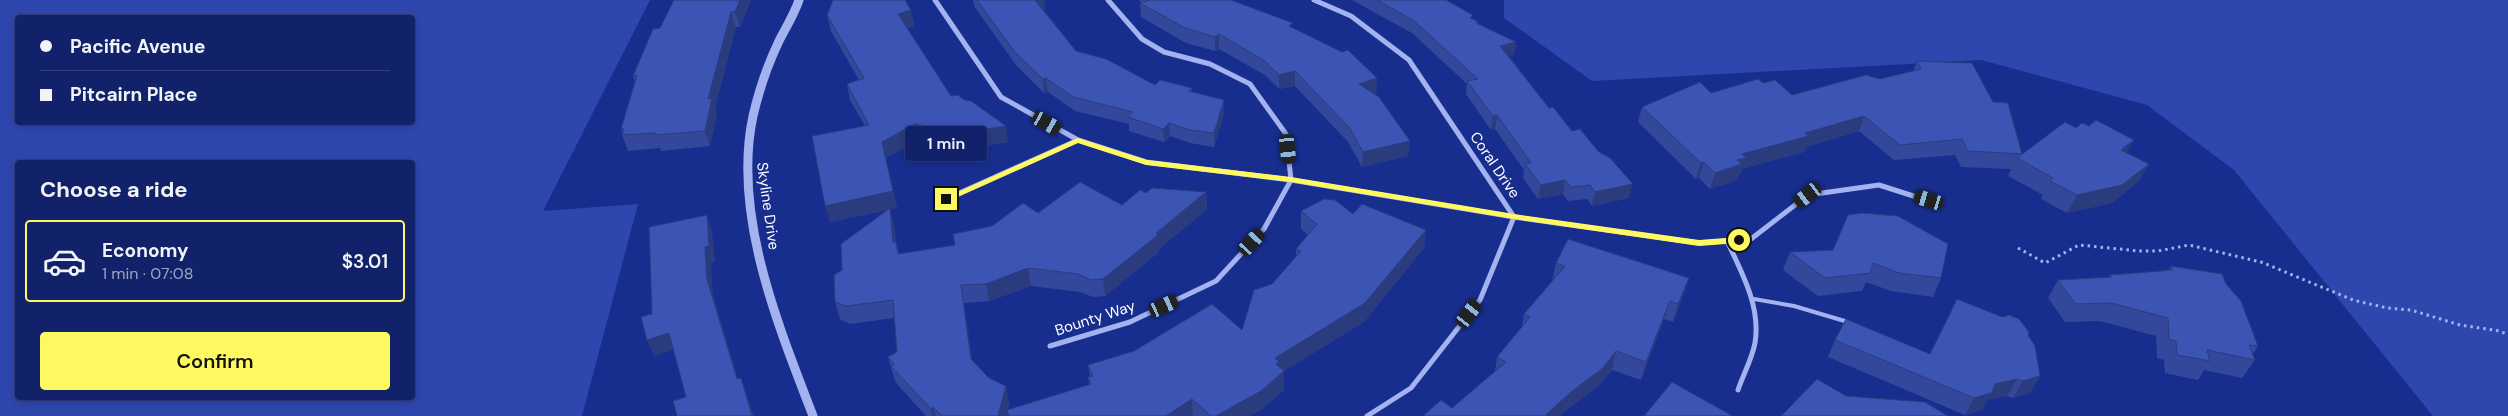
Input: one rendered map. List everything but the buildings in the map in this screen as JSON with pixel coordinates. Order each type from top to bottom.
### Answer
[{"type":"street","name":"Skyline Drive","points":[[799,0],[778,43],[763,85],[753,117],[747,159],[754,222],[764,272],[813,416]]},
{"type":"street","points":[[935,0],[1001,97],[1078,140],[1146,162],[1291,180],[1514,217],[1699,243],[1751,239],[1808,195],[1879,185],[1929,200]]},
{"type":"street","points":[[1108,0],[1142,40],[1164,52],[1210,64],[1250,84],[1286,134],[1291,180]]},
{"type":"street","name":"Coral Drive","points":[[1314,0],[1351,16],[1409,60],[1514,217],[1480,300],[1412,388],[1366,416]]},
{"type":"street","points":[[946,199],[1078,140]]},
{"type":"street","name":"Bounty Way","points":[[1050,346],[1130,322],[1216,281],[1264,229],[1291,180]]},
{"type":"street","points":[[1727,241],[1754,299],[1757,325],[1755,345],[1738,390]]},
{"type":"lane","points":[[1754,299],[1794,306],[1858,326]]},
{"type":"path","points":[[2018,248],[2045,263],[2072,247],[2079,245],[2139,251],[2158,251],[2189,245],[2261,262],[2353,300],[2387,308],[2411,310],[2432,318],[2460,325],[2487,328],[2508,335]]},
{"type":"shaded area","points":[[0,0],[650,0],[543,211],[638,204],[582,416],[0,416]]},
{"type":"shaded area","points":[[1504,0],[2508,0],[2508,416],[2433,416],[2234,170],[2147,105],[1981,60],[1592,81],[1504,18]]},
{"type":"route","points":[[946,199],[1078,140],[1146,162],[1291,180],[1514,217],[1699,243],[1739,240]]}]
